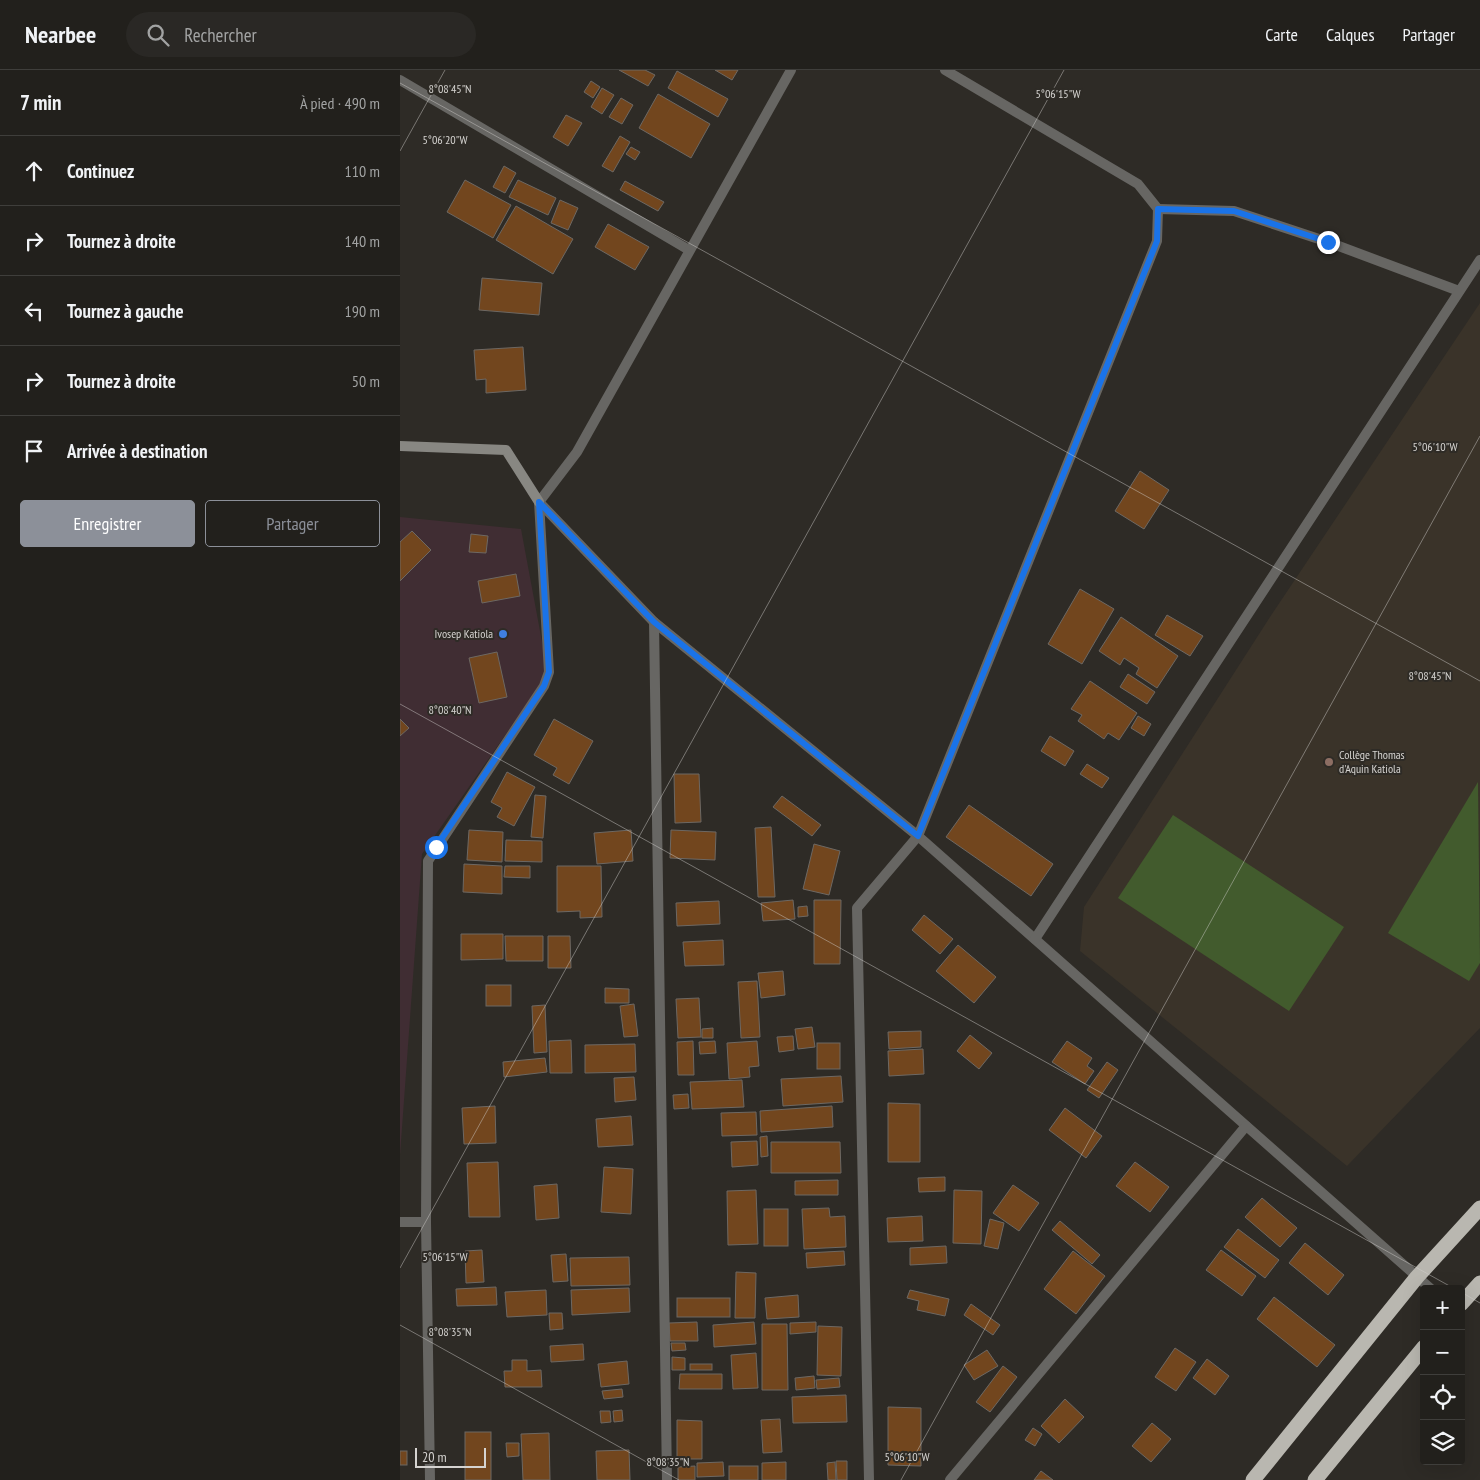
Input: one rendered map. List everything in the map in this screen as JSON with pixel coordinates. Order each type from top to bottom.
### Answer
[{"type":"highway","points":[[1253,1480],[1417,1277],[1480,1208]]},
{"type":"highway","points":[[1465,1300],[1480,1283]]},
{"type":"highway","points":[[1314,1480],[1420,1352]]},
{"type":"street","points":[[430,1480],[426,1222],[428,861],[544,686],[549,672],[539,502],[577,452],[791,70]]},
{"type":"street","points":[[869,1480],[857,908],[918,836],[1157,241],[1158,209],[1138,184],[945,70]]},
{"type":"street","points":[[400,80],[689,250]]},
{"type":"street","points":[[1158,209],[1234,211],[1328,242],[1459,291]]},
{"type":"street","points":[[1035,939],[1480,260]]},
{"type":"street","points":[[400,446],[506,450],[539,502],[654,622],[918,836],[1426,1285]]},
{"type":"street","points":[[654,622],[667,1480]]},
{"type":"street","points":[[950,1480],[1246,1126]]},
{"type":"street","points":[[400,1222],[426,1222]]},
{"type":"shaded area","name":"Collège Thomas d'Aquin Katiola","points":[[1480,303],[1480,1028],[1347,1166],[1080,951],[1084,907],[1270,617]]},
{"type":"shaded area","points":[[400,517],[521,529],[548,674],[422,854],[400,1155]]},
{"type":"green space","points":[[1478,782],[1480,963],[1469,981],[1388,933]]},
{"type":"green space","points":[[1173,815],[1344,927],[1289,1011],[1118,898]]},
{"type":"building","points":[[619,70],[645,70],[655,75],[648,86]]},
{"type":"building","points":[[715,70],[738,70],[732,80]]},
{"type":"building","points":[[677,71],[728,99],[718,117],[668,88]]},
{"type":"building","points":[[591,81],[600,87],[593,98],[584,92]]},
{"type":"building","points":[[602,88],[614,95],[602,114],[591,107]]},
{"type":"building","points":[[658,94],[710,124],[691,158],[639,128]]},
{"type":"building","points":[[621,98],[633,105],[622,124],[609,117]]},
{"type":"building","points":[[566,115],[582,123],[568,146],[553,137]]},
{"type":"building","points":[[620,136],[630,142],[613,172],[602,166]]},
{"type":"building","points":[[631,147],[640,152],[635,160],[626,154]]},
{"type":"building","points":[[504,166],[516,173],[505,193],[493,187]]},
{"type":"building","points":[[465,180],[511,205],[493,238],[447,212]]},
{"type":"building","points":[[518,180],[556,198],[548,215],[509,197]]},
{"type":"building","points":[[625,181],[664,202],[658,211],[620,190]]},
{"type":"building","points":[[560,200],[578,208],[568,230],[551,223]]},
{"type":"building","points":[[516,206],[573,239],[553,274],[496,240]]},
{"type":"building","points":[[608,224],[649,247],[635,270],[595,247]]},
{"type":"building","points":[[482,278],[542,283],[539,315],[479,310]]},
{"type":"building","points":[[523,347],[526,390],[486,393],[486,379],[476,380],[474,350]]},
{"type":"building","points":[[1140,471],[1169,490],[1144,529],[1115,511]]},
{"type":"building","points":[[412,531],[431,550],[400,581],[400,542]]},
{"type":"building","points":[[471,534],[488,536],[486,553],[469,552]]},
{"type":"building","points":[[516,574],[520,596],[482,603],[478,581]]},
{"type":"building","points":[[1080,589],[1114,609],[1082,664],[1048,644]]},
{"type":"building","points":[[1167,615],[1203,636],[1190,656],[1155,635]]},
{"type":"building","points":[[1121,617],[1178,656],[1157,688],[1136,674],[1139,668],[1124,658],[1120,665],[1099,651]]},
{"type":"building","points":[[497,652],[507,697],[479,703],[469,658]]},
{"type":"building","points":[[1128,674],[1155,692],[1147,704],[1120,687]]},
{"type":"building","points":[[1090,681],[1137,713],[1119,740],[1108,733],[1104,739],[1078,721],[1082,715],[1071,709]]},
{"type":"building","points":[[1138,716],[1151,724],[1144,736],[1131,728]]},
{"type":"building","points":[[400,719],[409,728],[400,736]]},
{"type":"building","points":[[554,719],[593,741],[569,784],[553,775],[557,768],[534,755]]},
{"type":"building","points":[[1050,736],[1074,751],[1065,766],[1041,751]]},
{"type":"building","points":[[1087,764],[1109,778],[1102,788],[1080,774]]},
{"type":"building","points":[[507,772],[535,787],[514,826],[497,817],[502,808],[491,802]]},
{"type":"building","points":[[674,774],[699,774],[701,822],[675,823]]},
{"type":"building","points":[[535,795],[546,796],[543,838],[531,837]]},
{"type":"building","points":[[782,796],[821,825],[812,836],[773,807]]},
{"type":"building","points":[[969,805],[1053,864],[1031,896],[946,837]]},
{"type":"building","points":[[771,827],[775,897],[758,897],[755,828]]},
{"type":"building","points":[[469,830],[503,832],[502,862],[467,860]]},
{"type":"building","points":[[631,830],[633,861],[597,864],[594,833]]},
{"type":"building","points":[[671,830],[716,832],[715,860],[670,858]]},
{"type":"building","points":[[506,840],[542,841],[542,862],[505,861]]},
{"type":"building","points":[[814,844],[840,851],[829,895],[803,889]]},
{"type":"building","points":[[464,864],[502,866],[502,894],[463,892]]},
{"type":"building","points":[[505,866],[530,866],[530,878],[504,877]]},
{"type":"building","points":[[557,866],[601,866],[602,917],[580,918],[580,911],[557,912]]},
{"type":"building","points":[[793,900],[795,919],[763,921],[761,903]]},
{"type":"building","points":[[814,900],[841,900],[840,964],[814,964]]},
{"type":"building","points":[[719,901],[720,924],[677,926],[676,903]]},
{"type":"building","points":[[807,906],[808,916],[798,917],[798,907]]},
{"type":"building","points":[[924,915],[953,939],[940,954],[912,930]]},
{"type":"building","points":[[461,934],[503,934],[503,959],[461,960]]},
{"type":"building","points":[[505,936],[543,936],[543,961],[506,961]]},
{"type":"building","points":[[548,936],[570,936],[571,968],[548,968]]},
{"type":"building","points":[[723,940],[724,965],[685,966],[683,942]]},
{"type":"building","points":[[958,945],[996,977],[974,1003],[936,971]]},
{"type":"building","points":[[783,971],[785,995],[761,998],[758,973]]},
{"type":"building","points":[[757,981],[760,1037],[741,1038],[738,982]]},
{"type":"building","points":[[486,985],[511,985],[511,1006],[486,1006]]},
{"type":"building","points":[[605,988],[629,989],[629,1003],[605,1003]]},
{"type":"building","points":[[699,998],[701,1037],[678,1038],[676,999]]},
{"type":"building","points":[[634,1004],[638,1036],[624,1037],[620,1006]]},
{"type":"building","points":[[545,1005],[547,1052],[534,1053],[532,1006]]},
{"type":"building","points":[[812,1027],[815,1047],[798,1049],[795,1029]]},
{"type":"building","points":[[713,1028],[713,1038],[702,1038],[702,1029]]},
{"type":"building","points":[[921,1031],[921,1047],[889,1049],[888,1032]]},
{"type":"building","points":[[970,1035],[992,1053],[979,1069],[957,1051]]},
{"type":"building","points":[[793,1036],[794,1050],[779,1052],[777,1037]]},
{"type":"building","points":[[571,1040],[572,1073],[550,1073],[549,1041]]},
{"type":"building","points":[[693,1041],[694,1075],[678,1075],[677,1042]]},
{"type":"building","points":[[715,1041],[716,1053],[700,1054],[699,1042]]},
{"type":"building","points":[[757,1041],[759,1066],[749,1067],[750,1077],[729,1079],[727,1043]]},
{"type":"building","points":[[1067,1041],[1092,1058],[1087,1066],[1094,1071],[1085,1084],[1052,1062]]},
{"type":"building","points":[[817,1043],[840,1043],[840,1069],[817,1069]]},
{"type":"building","points":[[635,1044],[636,1072],[585,1073],[585,1045]]},
{"type":"building","points":[[923,1049],[924,1074],[889,1076],[888,1051]]},
{"type":"building","points":[[545,1058],[547,1072],[504,1077],[503,1062]]},
{"type":"building","points":[[1107,1062],[1118,1070],[1099,1098],[1087,1090]]},
{"type":"building","points":[[841,1076],[843,1102],[783,1106],[781,1079]]},
{"type":"building","points":[[634,1077],[636,1100],[615,1102],[614,1078]]},
{"type":"building","points":[[742,1080],[744,1107],[692,1109],[690,1082]]},
{"type":"building","points":[[688,1094],[689,1108],[674,1109],[673,1095]]},
{"type":"building","points":[[888,1103],[920,1104],[920,1162],[888,1162]]},
{"type":"building","points":[[495,1106],[496,1143],[464,1144],[462,1108]]},
{"type":"building","points":[[832,1106],[833,1127],[761,1132],[760,1111]]},
{"type":"building","points":[[1065,1108],[1102,1136],[1086,1158],[1049,1130]]},
{"type":"building","points":[[756,1112],[757,1135],[722,1136],[721,1113]]},
{"type":"building","points":[[631,1116],[633,1145],[598,1147],[596,1119]]},
{"type":"building","points":[[767,1136],[768,1156],[761,1157],[760,1137]]},
{"type":"building","points":[[757,1141],[758,1165],[732,1167],[731,1142]]},
{"type":"building","points":[[771,1142],[840,1142],[841,1173],[771,1173]]},
{"type":"building","points":[[498,1162],[500,1217],[469,1217],[467,1163]]},
{"type":"building","points":[[1135,1162],[1169,1187],[1150,1212],[1116,1186]]},
{"type":"building","points":[[604,1167],[633,1169],[631,1214],[601,1212]]},
{"type":"building","points":[[945,1177],[945,1191],[919,1192],[918,1178]]},
{"type":"building","points":[[838,1180],[838,1195],[795,1195],[795,1181]]},
{"type":"building","points":[[557,1184],[559,1218],[536,1220],[534,1186]]},
{"type":"building","points":[[1013,1185],[1039,1203],[1019,1231],[993,1213]]},
{"type":"building","points":[[756,1190],[758,1244],[728,1245],[727,1191]]},
{"type":"building","points":[[954,1190],[982,1191],[981,1244],[953,1243]]},
{"type":"building","points":[[1262,1198],[1297,1228],[1280,1247],[1245,1217]]},
{"type":"building","points":[[829,1208],[830,1217],[845,1216],[846,1247],[804,1249],[802,1209]]},
{"type":"building","points":[[764,1209],[788,1209],[788,1246],[764,1246]]},
{"type":"building","points":[[922,1216],[923,1241],[888,1242],[887,1218]]},
{"type":"building","points":[[990,1219],[1004,1223],[998,1249],[984,1246]]},
{"type":"building","points":[[1060,1221],[1100,1255],[1092,1264],[1052,1230]]},
{"type":"building","points":[[1238,1229],[1279,1260],[1265,1278],[1224,1247]]},
{"type":"building","points":[[1305,1243],[1344,1275],[1328,1295],[1289,1263]]},
{"type":"building","points":[[946,1246],[947,1263],[910,1265],[910,1248]]},
{"type":"building","points":[[482,1250],[484,1282],[466,1283],[465,1251]]},
{"type":"building","points":[[1221,1250],[1256,1276],[1242,1296],[1206,1270]]},
{"type":"building","points":[[844,1251],[845,1265],[807,1268],[806,1253]]},
{"type":"building","points":[[1073,1251],[1105,1276],[1076,1314],[1044,1289]]},
{"type":"building","points":[[566,1254],[568,1281],[553,1282],[551,1255]]},
{"type":"building","points":[[629,1257],[630,1285],[571,1286],[570,1258]]},
{"type":"building","points":[[736,1272],[756,1273],[755,1318],[735,1318]]},
{"type":"building","points":[[496,1287],[497,1305],[457,1306],[456,1289]]},
{"type":"building","points":[[629,1288],[630,1312],[572,1315],[571,1290]]},
{"type":"building","points":[[546,1290],[547,1315],[507,1317],[505,1292]]},
{"type":"building","points":[[910,1290],[949,1299],[945,1316],[917,1310],[919,1301],[907,1298]]},
{"type":"building","points":[[798,1295],[799,1317],[767,1319],[765,1298]]},
{"type":"building","points":[[1274,1297],[1335,1345],[1317,1367],[1257,1319]]},
{"type":"building","points":[[677,1298],[730,1298],[730,1317],[677,1317]]},
{"type":"building","points":[[971,1304],[1000,1325],[993,1335],[964,1315]]},
{"type":"building","points":[[549,1313],[562,1313],[563,1329],[550,1330]]},
{"type":"building","points":[[697,1322],[698,1341],[670,1341],[669,1323]]},
{"type":"building","points":[[754,1322],[756,1344],[714,1347],[713,1325]]},
{"type":"building","points":[[816,1322],[816,1332],[790,1334],[790,1323]]},
{"type":"building","points":[[762,1324],[787,1324],[788,1390],[762,1390]]},
{"type":"building","points":[[818,1326],[842,1327],[841,1376],[817,1375]]},
{"type":"building","points":[[671,1343],[685,1343],[686,1350],[672,1351]]},
{"type":"building","points":[[583,1344],[584,1360],[551,1362],[550,1346]]},
{"type":"building","points":[[1175,1348],[1196,1362],[1176,1391],[1155,1377]]},
{"type":"building","points":[[987,1350],[998,1366],[974,1380],[964,1365]]},
{"type":"building","points":[[756,1353],[758,1388],[733,1389],[731,1355]]},
{"type":"building","points":[[672,1357],[685,1358],[685,1370],[672,1370]]},
{"type":"building","points":[[1207,1359],[1229,1376],[1215,1395],[1193,1378]]},
{"type":"building","points":[[512,1360],[527,1360],[527,1371],[541,1370],[542,1387],[505,1387],[504,1371],[512,1371]]},
{"type":"building","points":[[627,1361],[629,1384],[601,1387],[598,1364]]},
{"type":"building","points":[[690,1364],[712,1364],[712,1370],[690,1370]]},
{"type":"building","points":[[1003,1366],[1017,1377],[990,1412],[976,1402]]},
{"type":"building","points":[[680,1374],[722,1374],[722,1389],[679,1389]]},
{"type":"building","points":[[814,1376],[815,1388],[796,1390],[795,1378]]},
{"type":"building","points":[[839,1378],[840,1387],[817,1389],[816,1380]]},
{"type":"building","points":[[622,1389],[623,1397],[604,1399],[602,1391]]},
{"type":"building","points":[[846,1395],[847,1422],[793,1423],[792,1397]]},
{"type":"building","points":[[1065,1399],[1084,1417],[1059,1443],[1041,1426]]},
{"type":"building","points":[[888,1407],[921,1408],[921,1466],[888,1465]]},
{"type":"building","points":[[622,1410],[623,1421],[614,1422],[613,1411]]},
{"type":"building","points":[[600,1411],[610,1411],[611,1422],[601,1423]]},
{"type":"building","points":[[780,1419],[782,1452],[763,1453],[761,1420]]},
{"type":"building","points":[[677,1420],[702,1421],[702,1459],[677,1459]]},
{"type":"building","points":[[1152,1423],[1171,1439],[1151,1462],[1132,1446]]},
{"type":"building","points":[[1033,1428],[1042,1434],[1035,1446],[1025,1440]]},
{"type":"building","points":[[465,1432],[491,1432],[491,1480],[465,1480]]},
{"type":"building","points":[[549,1433],[550,1480],[523,1480],[521,1434]]},
{"type":"building","points":[[506,1443],[519,1443],[519,1456],[507,1457]]},
{"type":"building","points":[[629,1450],[630,1480],[597,1480],[596,1451]]},
{"type":"building","points":[[400,1451],[407,1451],[407,1465],[400,1465]]},
{"type":"building","points":[[836,1461],[847,1461],[847,1480],[837,1480]]},
{"type":"building","points":[[723,1462],[724,1476],[697,1477],[697,1463]]},
{"type":"building","points":[[786,1462],[786,1480],[762,1480],[762,1463]]},
{"type":"building","points":[[835,1462],[836,1480],[828,1480],[827,1463]]},
{"type":"building","points":[[695,1466],[695,1480],[678,1480],[678,1467]]},
{"type":"building","points":[[729,1466],[758,1466],[758,1480],[729,1480]]},
{"type":"building","points":[[1041,1471],[1053,1480],[1034,1480]]},
{"type":"place","name":"Ivosep Katiola","points":[[503,634]]},
{"type":"place","name":"Collège Thomas d'Aquin Katiola","points":[[1329,762]]},
{"type":"route","points":[[436,847],[544,686],[549,672],[539,502],[654,622],[918,836],[1157,241],[1158,209],[1234,211],[1328,242]]}]
